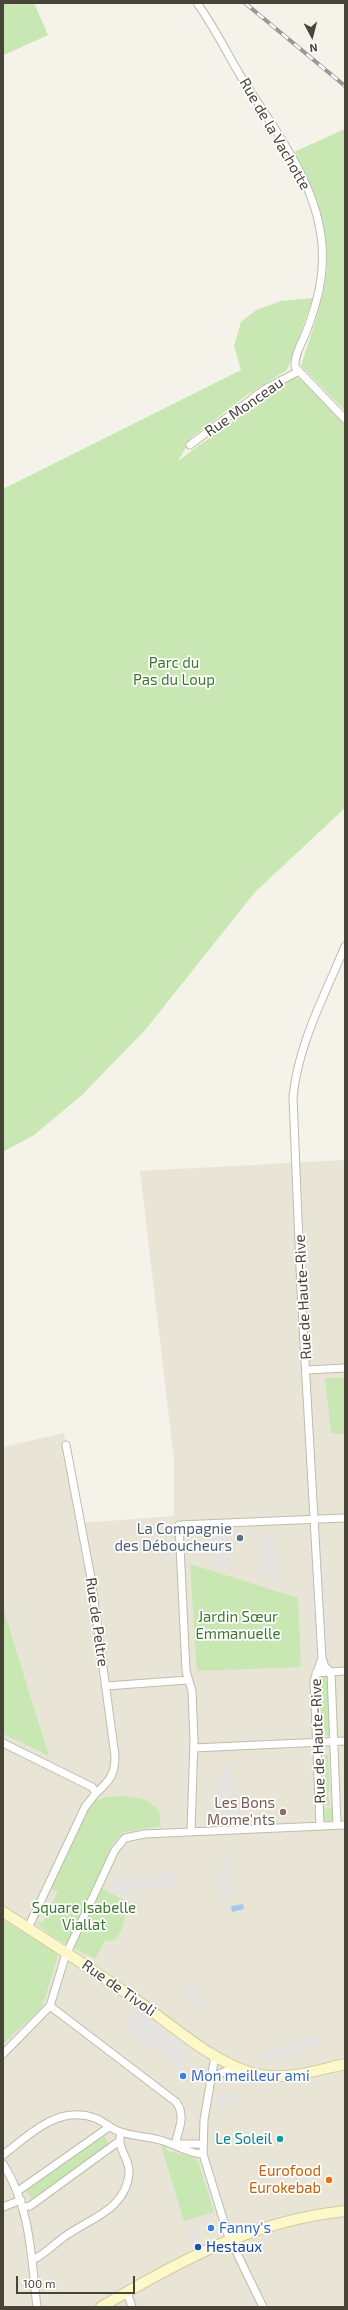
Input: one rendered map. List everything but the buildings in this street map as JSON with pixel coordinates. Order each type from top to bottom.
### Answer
[{"type":"street","name":"Rue de la Vachotte","points":[[197,3],[296,165],[316,214],[322,249],[322,267],[317,297],[294,362],[298,371]]},
{"type":"street","points":[[298,371],[345,419]]},
{"type":"street","name":"Rue Monceau","points":[[190,445],[266,389],[298,371]]},
{"type":"street","name":"Rue de Haute-Rive","points":[[337,1825],[331,1672],[325,1667],[322,1658],[293,1097],[296,1074],[303,1048],[345,946]]},
{"type":"street","points":[[307,1370],[345,1368]]},
{"type":"street","name":"Rue de Peltre","points":[[28,1928],[85,1808],[96,1793],[112,1777],[115,1770],[115,1756],[91,1578],[66,1444]]},
{"type":"street","points":[[191,1831],[194,1748],[192,1691],[188,1680],[180,1525],[345,1518]]},
{"type":"street","name":"Rue de Haute-Rive","points":[[320,1826],[314,1681],[322,1658]]},
{"type":"street","points":[[316,1673],[345,1671]]},
{"type":"street","points":[[106,1686],[188,1680]]},
{"type":"street","points":[[194,1748],[345,1741]]},
{"type":"street","points":[[3,1743],[92,1788],[96,1793]]},
{"type":"street","points":[[3,2054],[50,2006],[68,1953],[115,1850],[120,1843],[135,1835],[191,1831],[345,1825]]},
{"type":"street","name":"Rue de Tivoli","points":[[3,1912],[68,1953],[215,2056],[237,2067],[262,2075],[286,2076],[345,2064]]},
{"type":"street","points":[[50,2006],[176,2102],[182,2112],[182,2119],[175,2144]]},
{"type":"street","points":[[215,2056],[204,2120],[202,2144],[231,2240],[263,2307]]},
{"type":"street","points":[[211,2077],[237,2067]]},
{"type":"street","points":[[3,2155],[43,2125],[68,2115],[83,2115],[96,2118],[109,2127],[120,2132],[175,2144],[202,2144]]},
{"type":"street","points":[[18,2191],[109,2127]]},
{"type":"street","points":[[32,2260],[66,2236],[107,2212],[120,2197],[126,2184],[129,2172],[128,2164],[118,2142],[120,2132]]},
{"type":"street","points":[[3,2207],[23,2204],[30,2206],[118,2142]]},
{"type":"street","points":[[175,2144],[181,2149],[204,2154]]},
{"type":"street","points":[[3,2164],[18,2191],[23,2204],[30,2237],[37,2307]]},
{"type":"street","points":[[102,2307],[172,2266],[231,2240],[289,2220],[345,2211]]},
{"type":"street","points":[[127,2292],[132,2307]]},
{"type":"shaded area","points":[[345,1160],[345,2307],[3,2307],[3,1734],[49,1756],[3,1607],[3,1447],[64,1433],[81,1523],[174,1516],[174,1460],[140,1171]]},
{"type":"shaded area","points":[[167,1525],[172,1525],[173,1557],[168,1557]]},
{"type":"shaded area","points":[[228,1534],[229,1567],[212,1569],[211,1557],[216,1556],[216,1547],[211,1547],[210,1535]]},
{"type":"shaded area","points":[[258,1535],[270,1535],[271,1544],[276,1544],[277,1577],[260,1578]]},
{"type":"shaded area","points":[[323,1540],[329,1658],[325,1658],[320,1541]]},
{"type":"shaded area","points":[[309,1542],[313,1542],[317,1636],[315,1658],[311,1657],[313,1636]]},
{"type":"shaded area","points":[[227,1767],[232,1767],[232,1782],[236,1782],[235,1816],[217,1815],[219,1773],[226,1773]]},
{"type":"shaded area","points":[[230,1851],[231,1887],[234,1897],[220,1900],[218,1875],[215,1875],[214,1869],[224,1869],[224,1852]]},
{"type":"shaded area","points":[[175,1873],[175,1879],[177,1879],[176,1888],[171,1889],[171,1886],[155,1889],[155,1887],[132,1888],[131,1895],[122,1895],[122,1890],[119,1895],[110,1890],[116,1878],[126,1881],[126,1876],[132,1875],[132,1881],[139,1881],[139,1875],[149,1874],[149,1880],[152,1880],[153,1874]]},
{"type":"shaded area","points":[[193,1979],[206,2008],[203,2006],[193,2008],[186,1981]]},
{"type":"shaded area","points":[[142,2012],[184,2042],[186,2050],[183,2071],[123,2027],[134,2014]]},
{"type":"shaded area","points":[[321,2034],[324,2043],[262,2061],[260,2052]]},
{"type":"shaded area","points":[[229,2091],[230,2096],[234,2095],[239,2100],[219,2108],[215,2096]]},
{"type":"shaded area","points":[[197,2228],[202,2240],[193,2244],[186,2231]]},
{"type":"green space","points":[[3,3],[34,3],[48,35],[4,55]]},
{"type":"green space","points":[[345,129],[345,411],[301,366],[321,300],[326,277],[327,261],[324,228],[320,212],[308,181],[294,152]]},
{"type":"green space","name":"Parc du Pas du Loup","points":[[313,298],[287,370],[247,395],[192,437],[178,461],[292,377],[301,378],[345,424],[345,808],[255,892],[146,1029],[82,1095],[34,1135],[3,1152],[3,489],[241,370],[234,346],[241,322],[256,310],[281,301]]},
{"type":"green space","points":[[325,1378],[345,1378],[345,1434],[331,1433]]},
{"type":"green space","name":"Jardin Sœur Emmanuelle","points":[[190,1564],[298,1598],[301,1667],[197,1671]]},
{"type":"green space","points":[[3,1607],[49,1756],[3,1734]]},
{"type":"green space","points":[[319,1676],[325,1676],[329,1679],[329,1735],[319,1734],[317,1682]]},
{"type":"green space","points":[[324,1755],[328,1755],[330,1791],[328,1792],[330,1805],[326,1805]]},
{"type":"green space","name":"Square Isabelle Viallat","points":[[125,1796],[146,1800],[159,1810],[161,1826],[124,1832],[112,1844],[96,1885],[125,1901],[123,1927],[115,1940],[105,1941],[95,1959],[54,1937],[37,1921],[43,1923],[58,1891],[52,1890],[56,1877],[91,1803],[106,1797]]},
{"type":"green space","points":[[335,1808],[333,1820],[325,1821],[322,1809]]},
{"type":"green space","points":[[3,1920],[57,1953],[58,1956],[42,2007],[3,2044]]},
{"type":"green space","points":[[104,2136],[110,2145],[32,2200],[26,2191]]},
{"type":"green space","points":[[163,2144],[168,2151],[195,2158],[198,2161],[214,2212],[184,2221],[161,2146]]},
{"type":"water","points":[[243,1904],[244,1909],[232,1912],[231,1906]]},
{"type":"railway","points":[[245,3],[345,86]]},
{"type":"place","name":"La Compagnie des Déboucheurs","points":[[240,1538]]},
{"type":"place","name":"Les Bons Mome'nts","points":[[283,1812]]},
{"type":"place","name":"Mon meilleur ami","points":[[183,2076]]},
{"type":"place","name":"Le Soleil","points":[[280,2139]]},
{"type":"place","name":"Eurofood Eurokebab","points":[[329,2180]]},
{"type":"place","name":"Fanny's","points":[[211,2228]]},
{"type":"place","name":"Hestaux","points":[[198,2247]]}]
